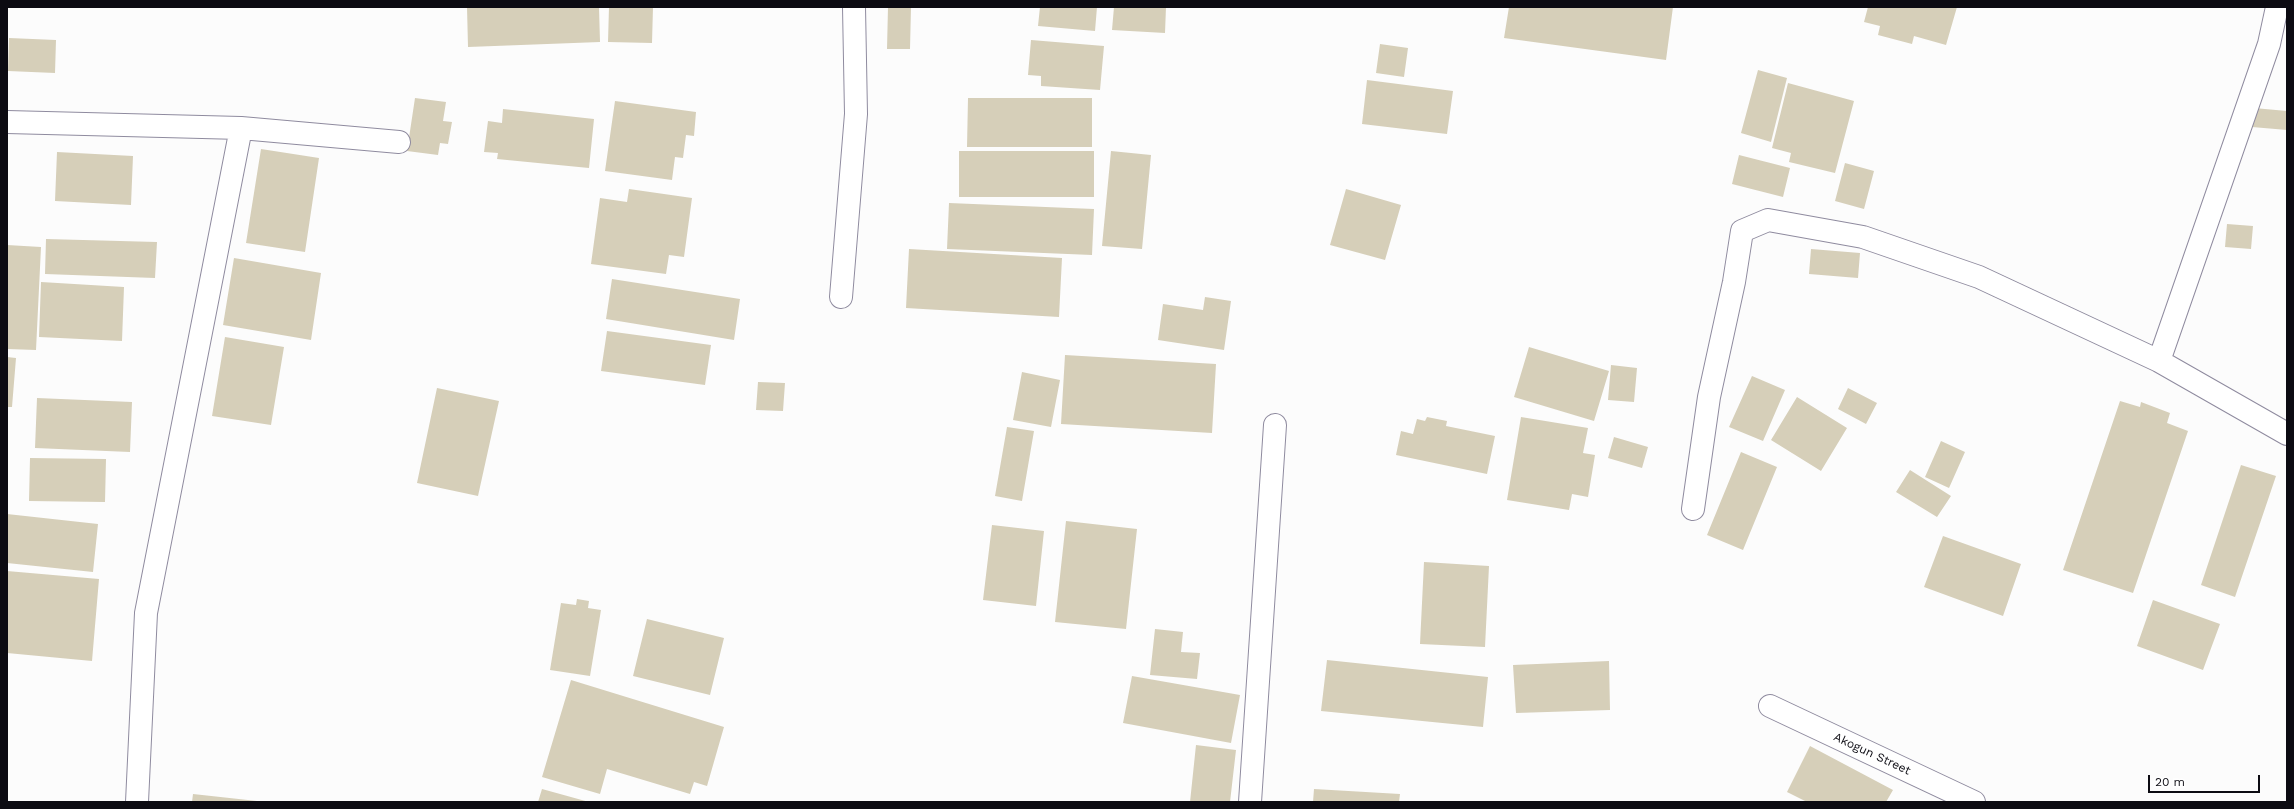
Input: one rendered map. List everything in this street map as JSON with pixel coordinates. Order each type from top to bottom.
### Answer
[{"type":"street","points":[[841,297],[856,114],[854,7]]},
{"type":"street","points":[[2159,361],[2269,44],[2277,7]]},
{"type":"street","points":[[7,122],[241,128],[399,142]]},
{"type":"street","points":[[137,802],[146,613],[241,128]]},
{"type":"street","points":[[1693,509],[1708,397],[1734,282],[1742,231],[1768,220],[1863,238],[1979,277],[2159,361],[2287,434]]},
{"type":"street","points":[[1250,802],[1275,425]]},
{"type":"street","name":"Akogun Street","points":[[1770,706],[1974,802]]},
{"type":"building","points":[[467,7],[599,7],[600,42],[468,47]]},
{"type":"building","points":[[609,7],[653,7],[652,43],[608,42]]},
{"type":"building","points":[[888,7],[911,7],[910,49],[887,49]]},
{"type":"building","points":[[1040,7],[1097,7],[1095,31],[1038,26]]},
{"type":"building","points":[[1114,7],[1166,7],[1165,33],[1112,30]]},
{"type":"building","points":[[1509,7],[1673,7],[1666,60],[1504,38]]},
{"type":"building","points":[[1868,7],[1957,7],[1946,45],[1914,36],[1912,44],[1878,35],[1880,26],[1864,22]]},
{"type":"building","points":[[9,38],[56,40],[55,73],[8,71]]},
{"type":"building","points":[[1031,40],[1104,46],[1100,90],[1041,86],[1041,76],[1028,75]]},
{"type":"building","points":[[1380,44],[1408,48],[1404,77],[1376,73]]},
{"type":"building","points":[[1758,70],[1787,78],[1771,142],[1741,133]]},
{"type":"building","points":[[1367,80],[1453,91],[1447,134],[1362,124]]},
{"type":"building","points":[[1788,83],[1854,101],[1835,173],[1789,162],[1791,153],[1772,148]]},
{"type":"building","points":[[415,98],[446,102],[443,121],[452,122],[448,144],[440,143],[438,155],[407,151]]},
{"type":"building","points":[[968,98],[1092,98],[1092,147],[967,147]]},
{"type":"building","points":[[615,101],[696,112],[694,136],[686,135],[683,158],[675,157],[672,180],[605,171]]},
{"type":"building","points":[[2254,108],[2287,111],[2287,130],[2252,127]]},
{"type":"building","points":[[503,109],[594,119],[589,168],[497,159],[498,153],[484,152],[488,121],[502,123]]},
{"type":"building","points":[[261,149],[319,158],[305,252],[246,243]]},
{"type":"building","points":[[959,151],[1094,151],[1094,197],[959,197]]},
{"type":"building","points":[[1111,151],[1151,155],[1142,249],[1102,246]]},
{"type":"building","points":[[57,152],[133,156],[131,205],[55,201]]},
{"type":"building","points":[[1739,155],[1790,168],[1783,197],[1732,184]]},
{"type":"building","points":[[1845,163],[1874,171],[1864,209],[1835,201]]},
{"type":"building","points":[[629,189],[692,198],[684,257],[669,255],[666,274],[591,264],[600,198],[627,202]]},
{"type":"building","points":[[1346,189],[1401,205],[1385,260],[1330,245]]},
{"type":"building","points":[[949,203],[1094,209],[1092,255],[947,249]]},
{"type":"building","points":[[2227,224],[2253,226],[2251,249],[2225,247]]},
{"type":"building","points":[[46,239],[157,242],[155,278],[45,274]]},
{"type":"building","points":[[7,245],[41,247],[36,350],[7,349]]},
{"type":"building","points":[[909,249],[1062,258],[1059,317],[906,308]]},
{"type":"building","points":[[1811,249],[1860,253],[1858,278],[1809,274]]},
{"type":"building","points":[[234,258],[321,273],[311,340],[223,325]]},
{"type":"building","points":[[612,279],[740,299],[734,340],[606,319]]},
{"type":"building","points":[[41,282],[124,287],[122,341],[39,337]]},
{"type":"building","points":[[1205,297],[1231,301],[1224,350],[1158,340],[1163,304],[1203,310]]},
{"type":"building","points":[[607,331],[711,345],[705,385],[601,371]]},
{"type":"building","points":[[225,337],[284,347],[271,425],[212,416]]},
{"type":"building","points":[[1529,347],[1609,371],[1594,421],[1514,397]]},
{"type":"building","points":[[1065,355],[1216,364],[1212,433],[1061,424]]},
{"type":"building","points":[[7,357],[16,358],[12,407],[7,407]]},
{"type":"building","points":[[1611,365],[1637,368],[1634,402],[1608,400]]},
{"type":"building","points":[[1022,372],[1060,380],[1051,427],[1013,420]]},
{"type":"building","points":[[1752,376],[1785,390],[1763,441],[1729,427]]},
{"type":"building","points":[[758,382],[785,383],[783,411],[756,410]]},
{"type":"building","points":[[437,388],[499,401],[478,496],[417,483]]},
{"type":"building","points":[[1848,388],[1877,403],[1866,424],[1838,409]]},
{"type":"building","points":[[1797,397],[1847,428],[1821,471],[1771,440]]},
{"type":"building","points":[[37,398],[132,402],[130,452],[35,448]]},
{"type":"building","points":[[2120,401],[2140,407],[2141,402],[2170,413],[2167,423],[2188,431],[2133,593],[2063,570]]},
{"type":"building","points":[[1427,417],[1447,421],[1446,426],[1495,436],[1487,474],[1396,455],[1401,431],[1413,434],[1417,419],[1425,421]]},
{"type":"building","points":[[1521,417],[1588,428],[1583,453],[1595,455],[1588,497],[1572,494],[1569,510],[1507,500]]},
{"type":"building","points":[[1007,427],[1034,431],[1022,501],[995,496]]},
{"type":"building","points":[[1614,437],[1648,447],[1642,468],[1608,458]]},
{"type":"building","points":[[1941,441],[1965,452],[1949,488],[1925,477]]},
{"type":"building","points":[[1741,452],[1777,467],[1743,550],[1707,535]]},
{"type":"building","points":[[30,458],[106,459],[105,502],[29,501]]},
{"type":"building","points":[[2241,465],[2276,476],[2235,597],[2201,585]]},
{"type":"building","points":[[1910,470],[1951,496],[1937,517],[1896,492]]},
{"type":"building","points":[[7,514],[98,524],[93,572],[7,563]]},
{"type":"building","points":[[1066,521],[1137,529],[1126,629],[1055,622]]},
{"type":"building","points":[[992,525],[1044,531],[1036,606],[983,600]]},
{"type":"building","points":[[1943,536],[2021,564],[2003,616],[1924,587]]},
{"type":"building","points":[[1424,562],[1489,566],[1485,647],[1420,644]]},
{"type":"building","points":[[7,571],[99,579],[92,661],[7,653]]},
{"type":"building","points":[[577,599],[589,601],[588,608],[601,610],[590,676],[550,670],[561,603],[576,605]]},
{"type":"building","points":[[2153,600],[2220,624],[2203,670],[2137,646]]},
{"type":"building","points":[[647,619],[724,638],[710,695],[633,676]]},
{"type":"building","points":[[1155,629],[1183,632],[1181,652],[1200,653],[1197,679],[1150,675]]},
{"type":"building","points":[[1327,660],[1488,677],[1483,727],[1321,711]]},
{"type":"building","points":[[1609,661],[1610,710],[1516,713],[1513,665]]},
{"type":"building","points":[[1132,676],[1240,695],[1231,743],[1123,723]]},
{"type":"building","points":[[571,680],[724,727],[707,786],[694,782],[690,794],[607,769],[600,794],[542,777]]},
{"type":"building","points":[[1196,745],[1236,750],[1230,802],[1190,802]]},
{"type":"building","points":[[1810,746],[1893,790],[1886,802],[1807,802],[1787,792]]},
{"type":"building","points":[[542,789],[589,802],[538,802]]},
{"type":"building","points":[[1314,789],[1400,794],[1399,802],[1313,802]]},
{"type":"building","points":[[193,794],[257,801],[257,802],[192,802]]}]
